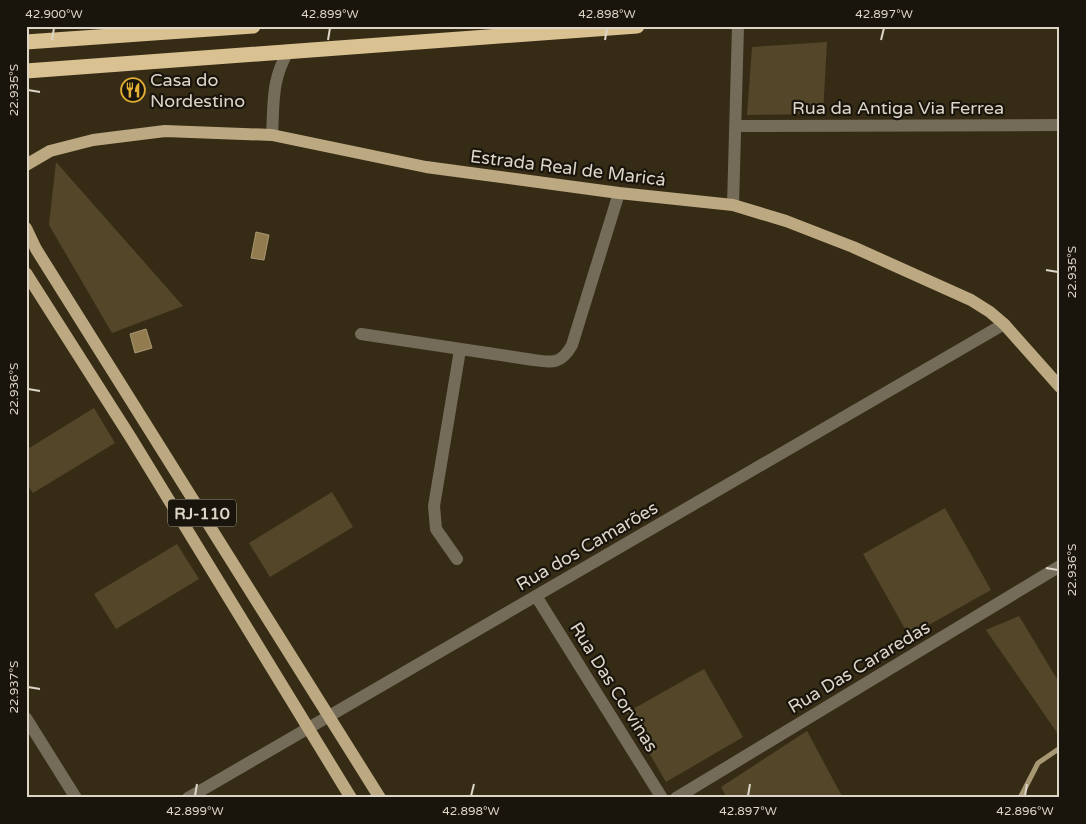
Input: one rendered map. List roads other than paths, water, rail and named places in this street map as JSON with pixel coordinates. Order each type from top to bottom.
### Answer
[{"type":"highway","points":[[26,42],[253,26]]},
{"type":"highway","points":[[27,72],[261,52],[638,26]]},
{"type":"main road","name":"Estrada Real de Maricá","points":[[26,165],[50,151],[93,140],[165,131],[272,135],[426,167],[619,193],[733,205],[786,221],[899,266],[970,300],[990,312],[1004,324],[1060,387]]},
{"type":"main road","name":"RJ-110","points":[[26,228],[36,249],[380,798]]},
{"type":"main road","name":"RJ-110","points":[[26,273],[131,438],[351,798]]},
{"type":"main road","points":[[42,298],[60,287]]},
{"type":"street","points":[[733,205],[738,26]]},
{"type":"street","points":[[272,135],[275,82],[279,67],[289,50]]},
{"type":"street","points":[[261,52],[272,66],[275,82]]},
{"type":"street","name":"Rua da Antiga Via Ferrea","points":[[736,126],[1060,124]]},
{"type":"street","points":[[361,334],[460,350],[554,362],[566,355],[572,345],[619,193]]},
{"type":"street","name":"Rua dos Camarões","points":[[188,798],[1004,324]]},
{"type":"street","points":[[457,559],[436,529],[434,506],[460,350]]},
{"type":"street","name":"Rua Das Cararedas","points":[[676,798],[1060,566]]},
{"type":"street","name":"Rua Das Corvinas","points":[[536,596],[662,798]]},
{"type":"street","points":[[26,718],[76,798]]},
{"type":"waterway","points":[[1020,798],[1038,763],[1060,748]]},
{"type":"place","name":"Casa do Nordestino","points":[[133,90]]}]
